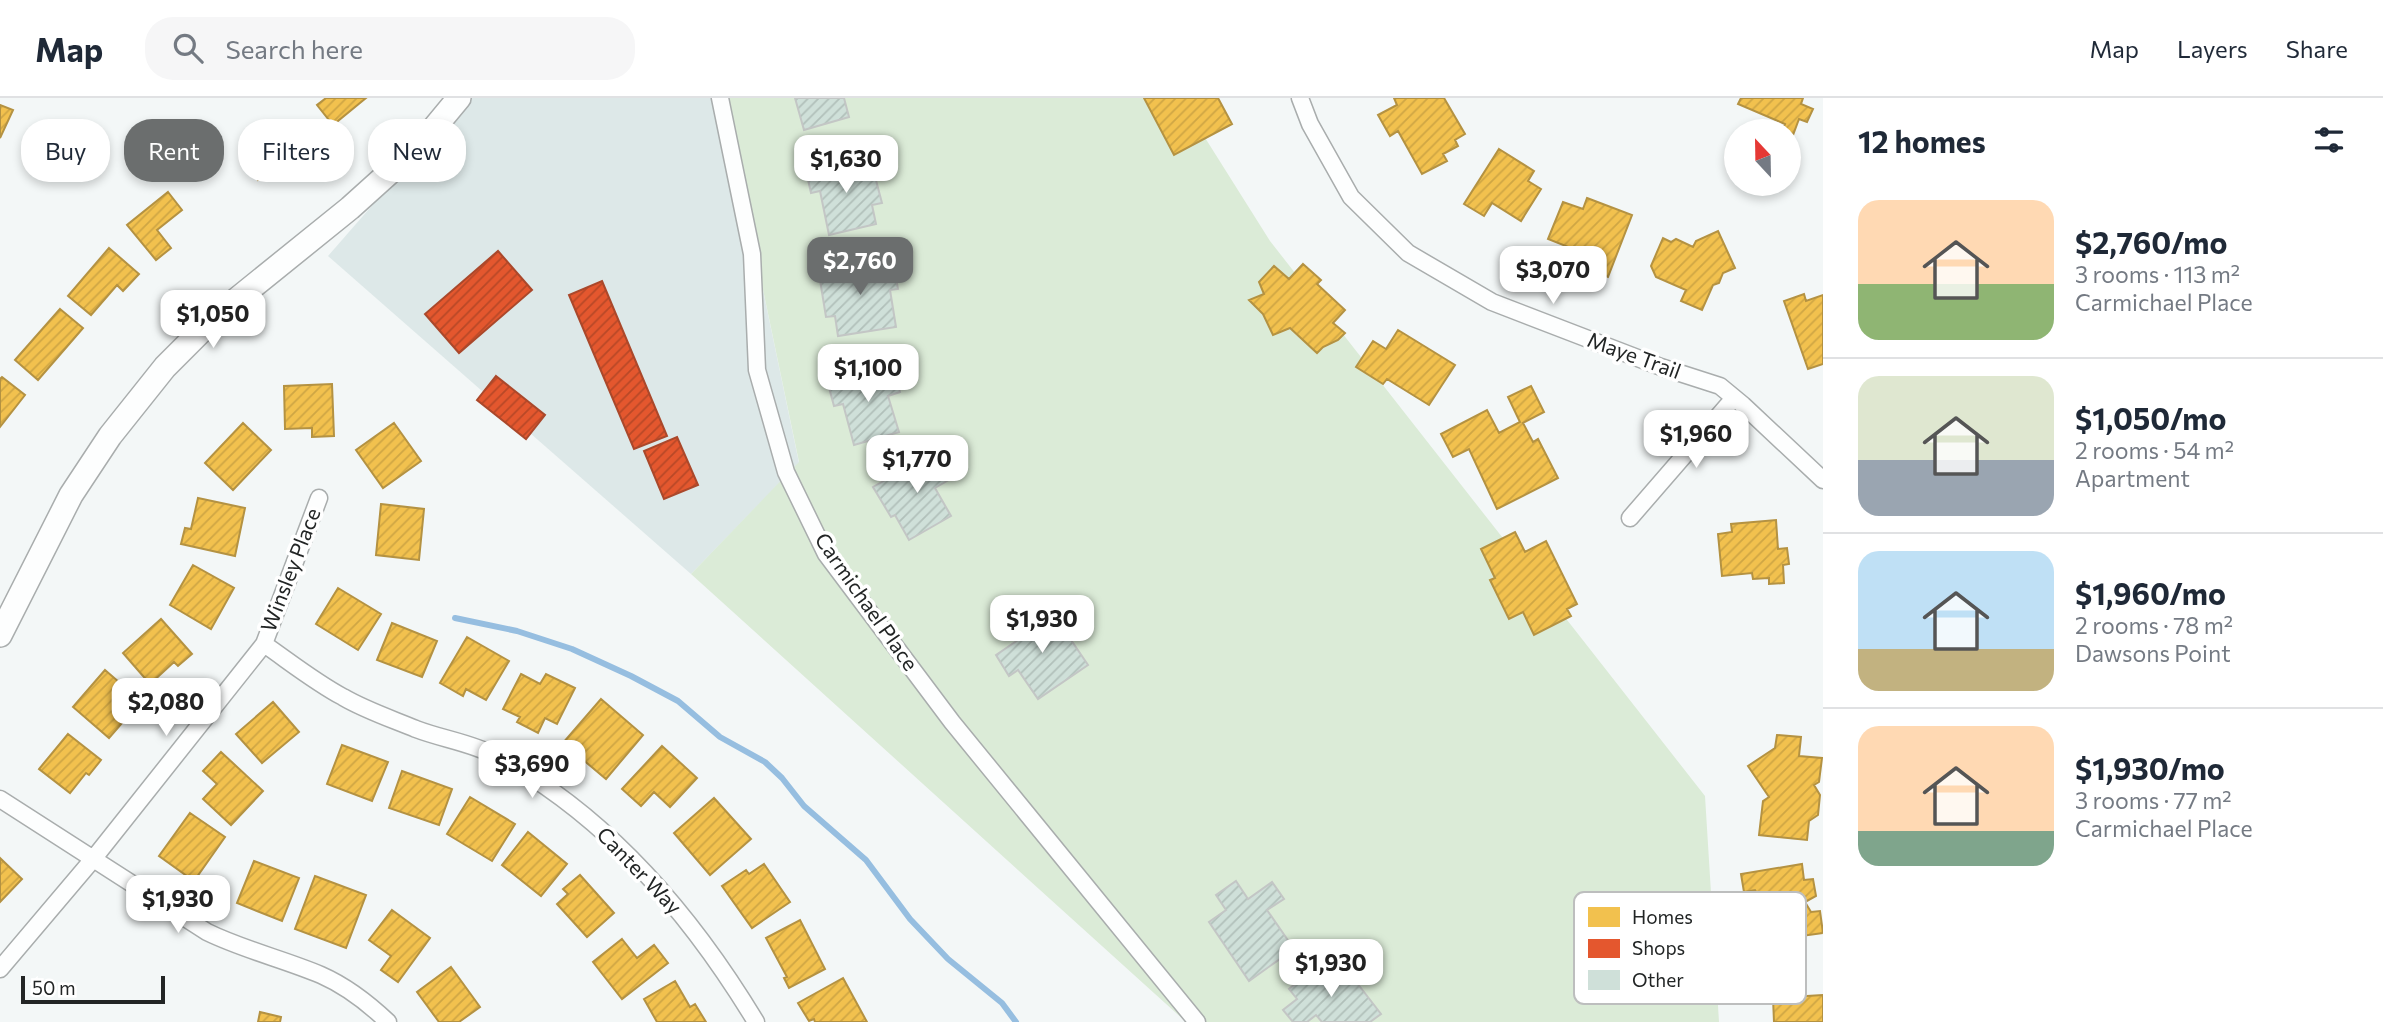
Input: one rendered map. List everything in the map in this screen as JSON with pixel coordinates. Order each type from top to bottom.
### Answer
[{"type":"main road","points":[[0,635],[71,495],[110,436],[165,368],[215,317],[350,208],[420,145],[459,98]]},
{"type":"street","name":"Carmichael Place","points":[[720,98],[752,254],[757,370],[786,472],[826,554],[952,722],[1197,1022]]},
{"type":"street","name":"Maye Trail","points":[[1300,98],[1310,124],[1351,197],[1408,253],[1492,302],[1720,386],[1823,480]]},
{"type":"street","points":[[1630,519],[1734,398]]},
{"type":"street","name":"Winsley Place","points":[[0,969],[94,858],[264,644],[319,498]]},
{"type":"street","name":"Canter Way","points":[[264,644],[343,697],[417,730],[494,754],[538,781],[593,823],[642,870],[696,932],[756,1022]]},
{"type":"street","points":[[0,799],[207,932],[235,946],[322,975],[366,1001],[388,1022]]},
{"type":"shaded area","points":[[466,98],[723,98],[799,463],[691,574],[328,256],[393,182],[466,182],[466,119],[448,119]]},
{"type":"green space","points":[[723,98],[1180,98],[1270,241],[1705,796],[1711,892],[1574,892],[1574,1004],[1718,1004],[1719,1022],[1186,1022],[691,574],[799,462]]},
{"type":"building: Homes","points":[[326,98],[366,98],[340,119],[328,119],[317,105]]},
{"type":"building: Homes","points":[[1144,98],[1218,98],[1232,124],[1174,155]]},
{"type":"building: Homes","points":[[1394,98],[1444,98],[1465,134],[1455,140],[1458,146],[1443,154],[1447,161],[1422,174],[1398,131],[1390,136],[1378,115],[1397,105]]},
{"type":"building: Homes","points":[[1741,98],[1803,98],[1801,104],[1813,109],[1807,122],[1801,119],[1773,119],[1738,104]]},
{"type":"building: Homes","points":[[0,105],[13,110],[0,138]]},
{"type":"building: Homes","points":[[1499,149],[1534,171],[1528,181],[1541,189],[1521,221],[1492,203],[1484,216],[1464,204]]},
{"type":"building: Homes","points":[[168,192],[182,210],[157,230],[171,248],[156,260],[127,225]]},
{"type":"building: Homes","points":[[1587,198],[1632,215],[1608,277],[1586,268],[1591,256],[1548,239],[1563,202],[1583,209]]},
{"type":"building: Homes","points":[[1718,231],[1735,268],[1723,273],[1719,283],[1713,285],[1702,310],[1681,301],[1686,290],[1656,277],[1651,266],[1663,238],[1671,242],[1676,239],[1693,247],[1696,241]]},
{"type":"building: Homes","points":[[109,248],[139,274],[123,291],[117,285],[91,315],[68,296]]},
{"type":"building: Homes","points":[[1303,264],[1321,280],[1317,284],[1345,310],[1333,323],[1345,333],[1317,353],[1290,328],[1273,335],[1263,314],[1249,300],[1264,294],[1259,282],[1274,266],[1289,279]]},
{"type":"building: Homes","points":[[1804,294],[1806,301],[1823,295],[1823,364],[1808,369],[1784,301]]},
{"type":"building: Homes","points":[[60,309],[83,328],[38,380],[15,360]]},
{"type":"building: Homes","points":[[1398,330],[1455,365],[1429,405],[1387,379],[1383,384],[1356,367],[1373,341],[1386,349]]},
{"type":"building: Homes","points":[[2,377],[25,395],[0,427],[0,379]]},
{"type":"building: Homes","points":[[332,384],[334,436],[312,437],[312,428],[285,429],[284,386]]},
{"type":"building: Homes","points":[[1531,386],[1544,412],[1523,423],[1533,442],[1538,439],[1558,478],[1497,509],[1469,449],[1453,457],[1441,434],[1487,410],[1499,433],[1520,422],[1508,397]]},
{"type":"building: Homes","points":[[243,423],[271,450],[233,490],[205,463]]},
{"type":"building: Homes","points":[[394,423],[421,461],[383,488],[356,450]]},
{"type":"building: Homes","points":[[198,498],[245,508],[235,556],[181,544],[185,528],[191,529]]},
{"type":"building: Homes","points":[[381,504],[424,509],[419,560],[376,555]]},
{"type":"building: Homes","points":[[1776,520],[1778,549],[1787,548],[1789,564],[1783,565],[1784,583],[1769,584],[1769,578],[1753,579],[1752,573],[1722,576],[1718,534],[1732,532],[1731,524]]},
{"type":"building: Homes","points":[[1515,532],[1525,552],[1546,541],[1577,604],[1567,609],[1571,616],[1534,635],[1523,612],[1509,619],[1490,580],[1495,578],[1481,549]]},
{"type":"building: Homes","points":[[193,565],[234,588],[211,629],[170,605]]},
{"type":"building: Homes","points":[[338,588],[381,614],[358,650],[316,624]]},
{"type":"building: Homes","points":[[161,619],[192,654],[178,666],[174,662],[150,684],[123,653]]},
{"type":"building: Homes","points":[[392,623],[437,641],[422,677],[377,660]]},
{"type":"building: Homes","points":[[467,637],[509,661],[486,700],[466,689],[463,696],[440,683]]},
{"type":"building: Homes","points":[[105,670],[141,701],[109,738],[73,707]]},
{"type":"building: Homes","points":[[521,674],[540,684],[546,674],[575,688],[557,724],[545,718],[538,733],[517,722],[520,717],[503,709]]},
{"type":"building: Homes","points":[[601,699],[643,735],[606,779],[563,743]]},
{"type":"building: Homes","points":[[273,702],[299,732],[262,763],[236,734]]},
{"type":"building: Homes","points":[[68,734],[101,760],[70,793],[39,769]]},
{"type":"building: Homes","points":[[1777,735],[1801,737],[1799,756],[1822,758],[1819,782],[1814,785],[1820,795],[1818,815],[1809,821],[1807,840],[1759,835],[1763,801],[1769,797],[1748,766],[1775,748]]},
{"type":"building: Homes","points":[[342,745],[388,762],[372,801],[327,784]]},
{"type":"building: Homes","points":[[662,746],[697,778],[670,807],[654,792],[641,806],[622,789]]},
{"type":"building: Homes","points":[[221,752],[263,791],[231,825],[203,799],[217,784],[203,771]]},
{"type":"building: Homes","points":[[402,771],[452,789],[439,825],[389,808]]},
{"type":"building: Homes","points":[[470,797],[515,824],[492,861],[447,834]]},
{"type":"building: Homes","points":[[714,798],[751,839],[710,875],[674,833]]},
{"type":"building: Homes","points":[[190,813],[225,837],[194,881],[159,856]]},
{"type":"building: Homes","points":[[528,832],[567,864],[541,896],[502,865]]},
{"type":"building: Homes","points":[[0,858],[22,879],[0,902]]},
{"type":"building: Homes","points":[[254,861],[299,878],[282,921],[237,903]]},
{"type":"building: Homes","points":[[764,864],[790,902],[752,928],[722,886],[746,870],[749,874]]},
{"type":"building: Homes","points":[[1802,864],[1804,880],[1813,879],[1816,896],[1806,901],[1806,892],[1744,892],[1741,874]]},
{"type":"building: Homes","points":[[580,875],[614,913],[587,937],[557,904],[568,894],[563,889]]},
{"type":"building: Homes","points":[[315,876],[366,895],[346,948],[295,929]]},
{"type":"building: Homes","points":[[1806,904],[1811,912],[1820,911],[1823,933],[1806,935]]},
{"type":"building: Homes","points":[[392,910],[430,938],[398,982],[381,970],[391,956],[369,940]]},
{"type":"building: Homes","points":[[800,920],[825,969],[789,988],[784,978],[787,977],[766,938]]},
{"type":"building: Homes","points":[[622,939],[637,958],[654,945],[668,963],[622,999],[593,962]]},
{"type":"building: Homes","points":[[451,967],[480,1007],[459,1022],[439,1022],[417,992]]},
{"type":"building: Homes","points":[[843,978],[867,1022],[809,1021],[798,1003]]},
{"type":"building: Homes","points":[[675,981],[690,1007],[695,1004],[706,1022],[657,1022],[644,999]]},
{"type":"building: Homes","points":[[1823,995],[1823,1022],[1774,1022],[1773,1004],[1806,1004],[1806,996]]},
{"type":"building: Homes","points":[[260,1012],[281,1017],[280,1022],[258,1022]]},
{"type":"building: Shops","points":[[498,251],[532,290],[459,353],[425,314]]},
{"type":"building: Shops","points":[[602,281],[667,436],[634,449],[569,295]]},
{"type":"building: Shops","points":[[496,376],[545,415],[526,439],[477,400]]},
{"type":"building: Shops","points":[[677,437],[698,485],[664,499],[644,451]]},
{"type":"building: Other","points":[[795,98],[844,98],[849,117],[804,130]]},
{"type":"building: Other","points":[[861,158],[865,171],[873,169],[882,203],[872,205],[876,224],[829,235],[820,191],[811,193],[806,171]]},
{"type":"building: Other","points":[[865,257],[866,264],[886,261],[888,274],[895,273],[898,289],[890,290],[896,327],[838,336],[835,316],[826,317],[819,274],[846,270],[844,260]]},
{"type":"building: Other","points":[[893,366],[900,392],[888,396],[899,432],[854,445],[843,404],[834,406],[828,384]]},
{"type":"building: Other","points":[[938,450],[954,477],[935,488],[951,516],[909,540],[895,515],[891,517],[873,487]]},
{"type":"building: Other","points":[[1050,609],[1088,665],[1038,699],[1018,670],[1009,676],[996,655],[1018,640],[1011,630],[1023,622],[1025,626]]},
{"type":"building: Other","points":[[1236,881],[1248,899],[1272,882],[1284,899],[1267,910],[1294,949],[1249,981],[1209,922],[1226,910],[1216,895]]},
{"type":"building: Other","points":[[1340,961],[1381,1014],[1370,1022],[1322,1022],[1316,1015],[1307,1022],[1293,1022],[1283,1010],[1297,999],[1289,989],[1311,971],[1317,979]]},
{"type":"waterway","points":[[455,618],[517,631],[572,649],[631,676],[678,701],[720,737],[765,762],[782,778],[804,806],[866,860],[910,919],[948,959],[1002,1003],[1016,1022]]}]
